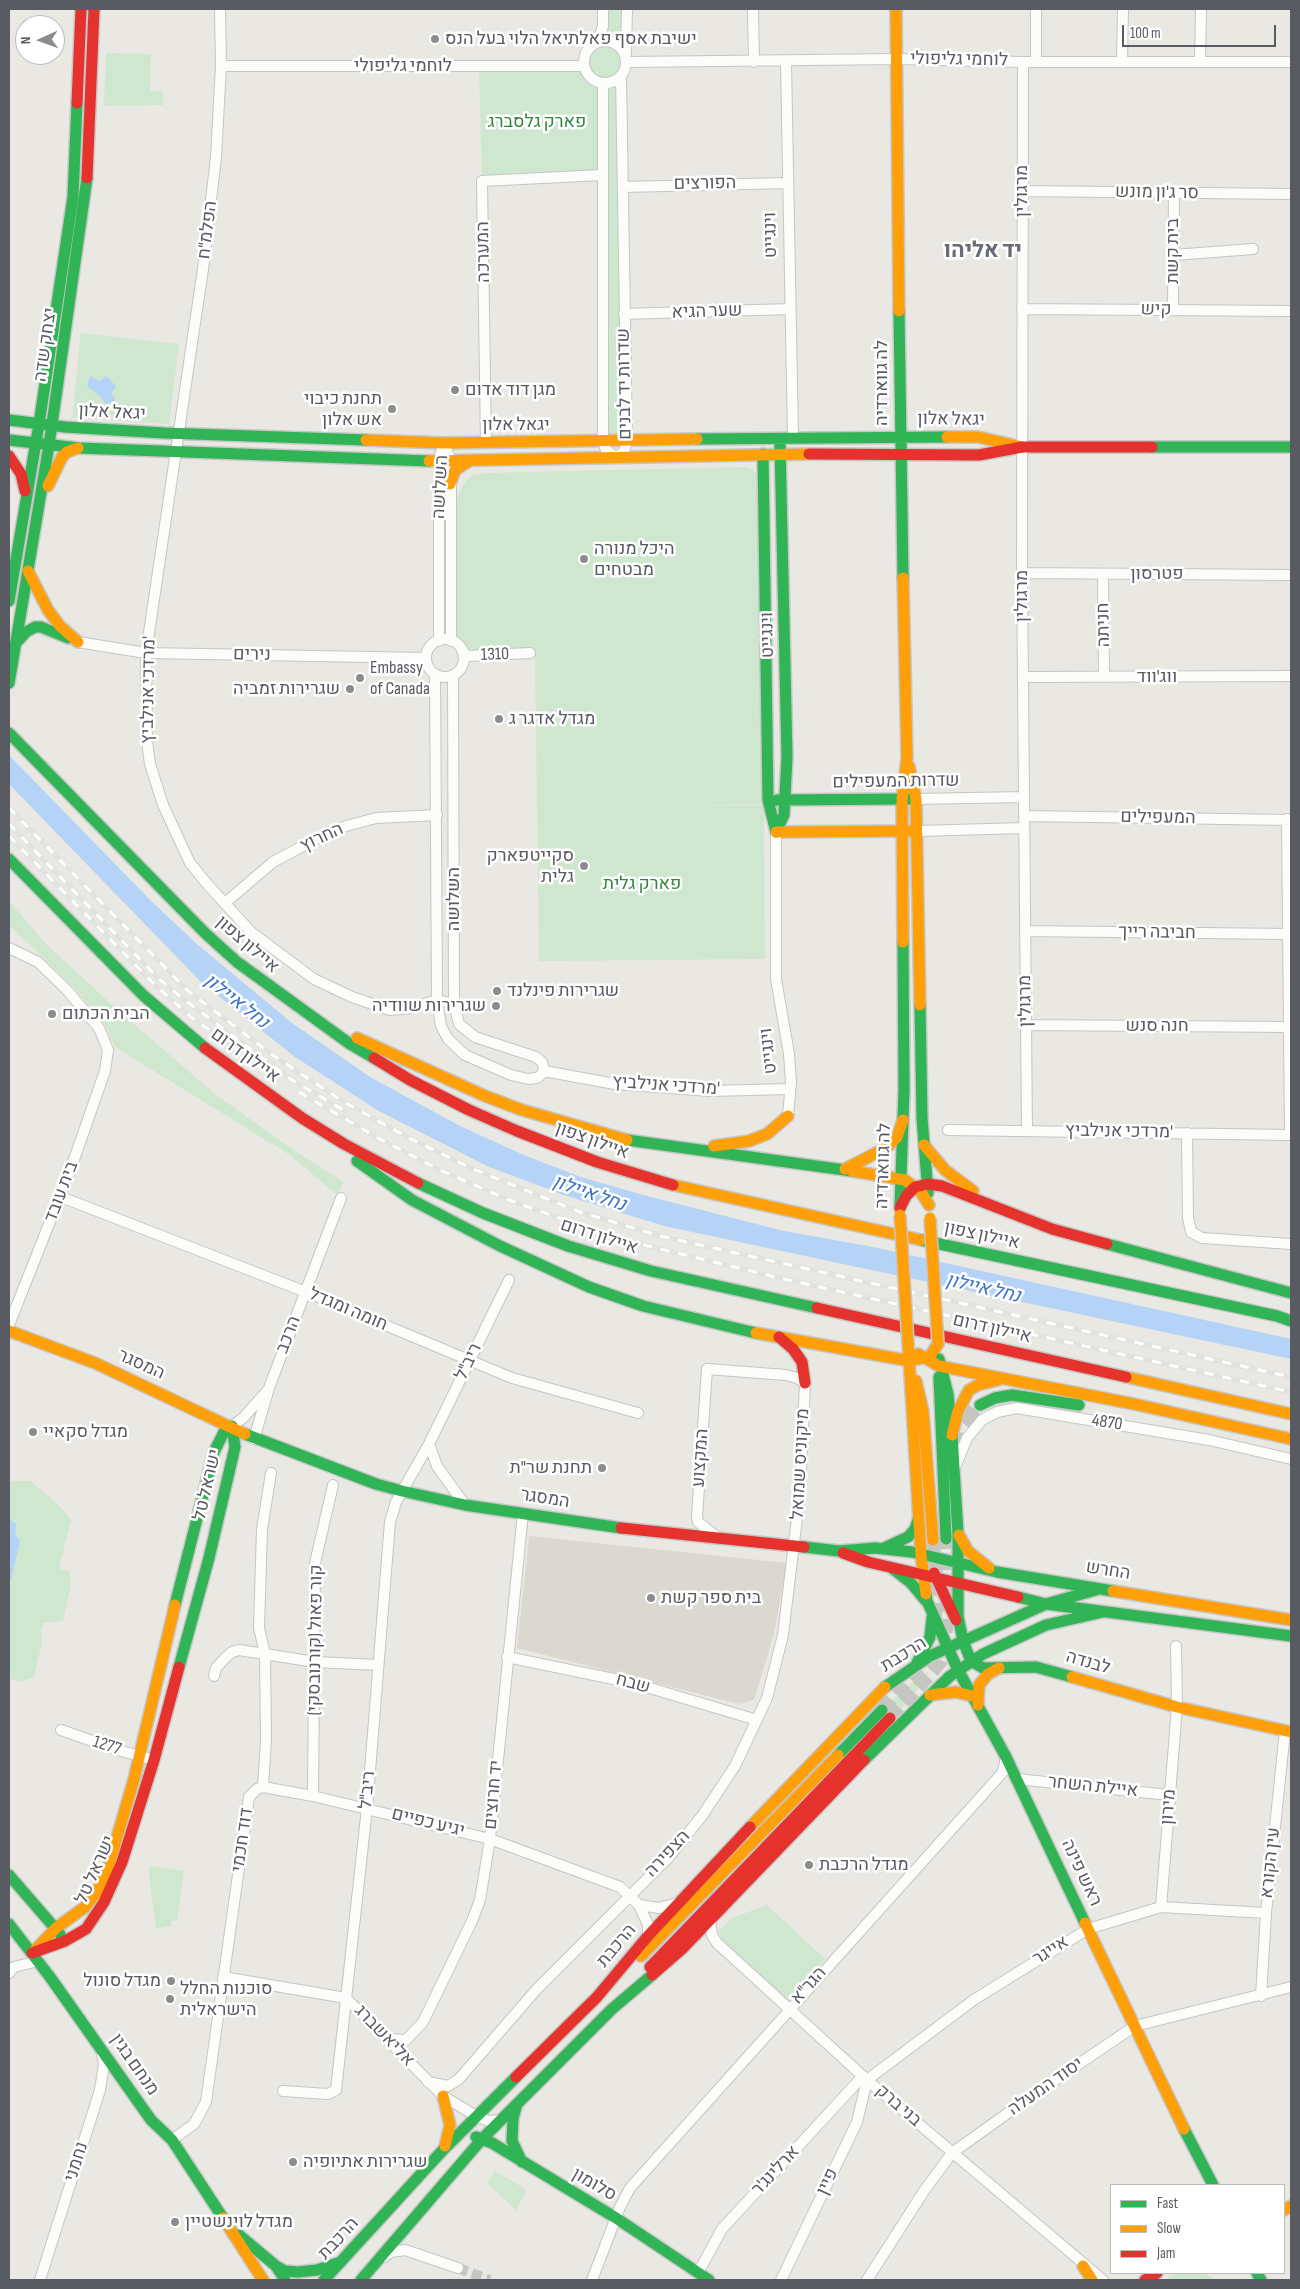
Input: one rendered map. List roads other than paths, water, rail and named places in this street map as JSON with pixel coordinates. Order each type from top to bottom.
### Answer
[{"type":"main road","name":"יצחק שדה","points":[[9,600],[27,501],[73,197],[81,9]]},
{"type":"main road","name":"יצחק שדה","points":[[9,683],[52,426],[86,194],[94,9]]},
{"type":"main road","name":"לה גווארדיה","points":[[896,9],[900,456],[907,758],[902,800],[903,1120],[900,1211],[922,1574]]},
{"type":"main road","points":[[874,438],[889,430],[900,415],[912,431],[922,437]]},
{"type":"main road","name":"יגאל אלון","points":[[9,420],[52,426],[179,434],[444,443],[627,442],[793,437],[922,437],[986,438],[1022,447]]},
{"type":"main road","name":"וינגייט","points":[[776,438],[782,454],[786,800],[784,815],[776,832]]},
{"type":"main road","name":"יגאל אלון","points":[[9,440],[79,448],[445,461],[763,454],[869,456],[979,455],[1022,447],[1291,447]]},
{"type":"main road","points":[[36,525],[51,478],[59,462],[67,452],[79,448]]},
{"type":"main road","name":"וינגייט","points":[[763,454],[768,800],[771,819],[776,832]]},
{"type":"main road","points":[[9,456],[21,474],[27,501]]},
{"type":"main road","points":[[869,456],[888,465],[901,481]]},
{"type":"main road","points":[[450,484],[455,470],[469,460]]},
{"type":"main road","points":[[28,571],[48,610],[60,626],[78,642]]},
{"type":"main road","points":[[15,644],[26,632],[35,627],[51,630],[78,642]]},
{"type":"main road","name":"איילון צפון","points":[[9,733],[205,933],[244,967],[305,1013],[371,1058],[469,1110],[557,1147],[634,1175],[937,1244],[1291,1320]]},
{"type":"main road","name":"לה גווארדיה","points":[[907,758],[916,799],[924,1145],[940,1366],[948,1394],[955,1472],[958,1565]]},
{"type":"main road","name":"שדרות המעפילים","points":[[768,800],[916,799]]},
{"type":"main road","points":[[776,832],[917,831]]},
{"type":"main road","name":"איילון דרום","points":[[9,859],[159,1010],[215,1057],[332,1137],[431,1190],[525,1230],[608,1260],[783,1301],[1291,1414]]},
{"type":"main road","points":[[305,1013],[453,1082],[522,1110],[612,1137],[676,1148],[843,1169],[900,1179],[915,1187],[929,1204]]},
{"type":"main road","points":[[264,1092],[412,1200],[500,1246],[589,1287],[643,1306],[704,1322],[910,1361],[924,1359],[933,1352],[938,1344]]},
{"type":"main road","points":[[676,1148],[749,1141],[772,1131],[788,1116]]},
{"type":"main road","points":[[843,1169],[868,1160],[886,1148],[897,1137],[903,1120]]},
{"type":"main road","points":[[924,1145],[945,1170],[969,1189],[995,1205]]},
{"type":"main road","points":[[900,1211],[906,1196],[915,1187],[928,1184],[942,1186],[995,1205],[1052,1229],[1291,1293]]},
{"type":"main road","name":"המסגר","points":[[9,1331],[94,1363],[232,1426],[254,1439],[376,1484],[402,1491],[464,1505],[654,1533],[718,1537],[839,1551],[875,1548],[921,1554]]},
{"type":"main road","points":[[779,1337],[793,1349],[802,1362],[806,1383]]},
{"type":"main road","points":[[908,1343],[924,1359],[940,1366],[1134,1404],[1291,1439]]},
{"type":"main road","points":[[910,1361],[923,1411],[933,1540]]},
{"type":"main road","points":[[940,1366],[939,1416],[946,1538]]},
{"type":"main road","points":[[952,1435],[958,1411],[969,1390],[988,1381],[1009,1380]]},
{"type":"main road","points":[[980,1405],[995,1398],[1019,1396],[1260,1433]]},
{"type":"main road","name":"ישראל טל","points":[[232,1426],[235,1447],[209,1558],[154,1760],[128,1846],[112,1886],[86,1929],[35,1957],[56,1928],[86,1907],[100,1886],[118,1839],[140,1756],[156,1679],[214,1452],[224,1432],[232,1426]]},
{"type":"main road","points":[[235,1447],[244,1440],[254,1439]]},
{"type":"main road","points":[[875,1548],[893,1545],[904,1540],[915,1529],[918,1517]]},
{"type":"main road","points":[[958,1534],[972,1555],[996,1572]]},
{"type":"main road","name":"המסגר","points":[[839,1551],[868,1562],[922,1574]]},
{"type":"main road","points":[[921,1554],[937,1578],[959,1627],[971,1661]]},
{"type":"main road","name":"החרש","points":[[921,1554],[958,1565],[996,1572],[1104,1588],[1291,1620]]},
{"type":"main road","points":[[886,1565],[904,1576],[927,1601]]},
{"type":"main road","points":[[958,1565],[959,1627]]},
{"type":"main road","points":[[922,1574],[1046,1604],[1291,1636]]},
{"type":"main road","name":"ראש פינה","points":[[922,1574],[927,1601],[947,1649],[1017,1779],[1213,2184]]},
{"type":"main road","name":"הרכבת","points":[[324,2280],[344,2261],[442,2151],[597,1998],[648,1936],[871,1699],[916,1663],[1046,1604],[1104,1588]]},
{"type":"main road","points":[[612,2009],[684,1948],[840,1784],[958,1670],[971,1661],[1046,1625],[1103,1612]]},
{"type":"main road","points":[[916,1663],[930,1637],[932,1615]]},
{"type":"main road","name":"לבנדה","points":[[971,1661],[983,1668],[1036,1667],[1177,1707],[1288,1732]]},
{"type":"main road","points":[[930,1696],[956,1692],[975,1701],[979,1685],[988,1674],[1000,1668]]},
{"type":"main road","points":[[361,2280],[482,2139],[612,2009],[886,1714],[597,1998]]},
{"type":"main road","points":[[9,1875],[66,1941]]},
{"type":"main road","name":"מנחם בגין","points":[[9,1924],[35,1957],[151,2120],[172,2140],[261,2278]]},
{"type":"main road","points":[[442,2151],[450,2132],[448,2112],[443,2096]]},
{"type":"main road","points":[[517,2104],[513,2118],[512,2141],[522,2162]]},
{"type":"main road","name":"סלומון","points":[[454,2139],[470,2136],[482,2139],[616,2218],[709,2280]]},
{"type":"main road","name":"מנחם בגין","points":[[229,2226],[276,2266],[285,2280]]},
{"type":"main road","points":[[276,2266],[285,2271],[307,2271],[326,2268],[344,2261]]},
{"type":"main road","points":[[1083,2266],[1092,2280]]},
{"type":"street","name":"הפלמ\"ח","points":[[177,450],[203,269],[216,157],[221,66],[220,9]]},
{"type":"street","points":[[603,9],[603,26],[598,41],[587,51],[584,66],[590,77],[603,83],[610,83],[621,76],[626,58],[627,9]]},
{"type":"street","points":[[753,9],[754,62]]},
{"type":"street","points":[[1036,9],[1036,62]]},
{"type":"street","points":[[1122,62],[1123,9]]},
{"type":"street","points":[[1200,62],[1201,9]]},
{"type":"street","points":[[598,41],[608,40],[615,42],[626,58]]},
{"type":"street","name":"לוחמי גליפולי","points":[[626,58],[754,62],[897,59],[1023,62],[1291,62]]},
{"type":"street","name":"וינגייט","points":[[786,62],[793,437]]},
{"type":"street","name":"מרגולין","points":[[1023,62],[1022,573],[1027,1130]]},
{"type":"street","name":"לוחמי גליפולי","points":[[221,66],[584,66]]},
{"type":"street","name":"שדרות יד לבנים","points":[[603,83],[603,442],[606,450],[616,457],[624,452],[627,442],[621,76]]},
{"type":"street","name":"המערכה","points":[[486,443],[486,343],[482,180],[602,175]]},
{"type":"street","name":"הפורצים","points":[[624,187],[787,183]]},
{"type":"street","name":"סר ג'ון מונש","points":[[1022,191],[1291,194]]},
{"type":"street","name":"בית קשת","points":[[1173,310],[1174,193]]},
{"type":"street","points":[[1173,254],[1253,249]]},
{"type":"street","name":"שער הגיא","points":[[624,314],[790,309]]},
{"type":"street","name":"קיש","points":[[1022,309],[1291,311]]},
{"type":"street","name":"השלושה","points":[[439,640],[444,443]]},
{"type":"street","name":"מרדכי אנילביץ'","points":[[177,450],[146,653],[147,741],[150,764],[163,805],[190,863],[251,932],[314,979],[352,997],[390,1010],[412,1008],[437,1000],[444,1033],[458,1051],[521,1078],[537,1078],[544,1071],[615,1084],[710,1091],[790,1089]]},
{"type":"street","name":"השלושה","points":[[445,461],[450,484],[451,641]]},
{"type":"street","name":"פטרסון","points":[[1022,573],[1291,574]]},
{"type":"street","name":"חניתה","points":[[1103,574],[1104,677]]},
{"type":"street","points":[[457,672],[463,657],[462,651],[451,641],[439,640],[429,647],[426,658],[427,664],[435,674],[441,677],[457,672],[482,660],[506,655]]},
{"type":"street","name":"נירים","points":[[78,642],[146,653],[426,658]]},
{"type":"street","name":"1310","points":[[462,651],[468,656],[530,653]]},
{"type":"street","name":"השלושה","points":[[454,1004],[457,672]]},
{"type":"street","name":"השלושה","points":[[435,674],[437,1000]]},
{"type":"street","name":"ווג'ווד","points":[[1023,677],[1291,676]]},
{"type":"street","name":"שדרות המעפילים","points":[[916,799],[1024,797]]},
{"type":"street","name":"החרוץ","points":[[225,903],[273,862],[318,838],[346,826],[376,818],[437,815]]},
{"type":"street","name":"המעפילים","points":[[1024,816],[1289,820]]},
{"type":"street","points":[[1289,820],[1290,1135]]},
{"type":"street","points":[[917,831],[1024,828]]},
{"type":"street","name":"וינגייט","points":[[776,832],[776,979],[786,1032],[790,1089],[788,1116]]},
{"type":"street","name":"חביבה רייך","points":[[1025,931],[1288,934]]},
{"type":"street","name":"בית עובד","points":[[9,948],[38,962],[86,1011],[104,1037],[108,1056],[61,1196],[9,1325]]},
{"type":"street","points":[[437,1000],[454,1004],[456,1016],[466,1031],[486,1041],[536,1057],[542,1062],[544,1071]]},
{"type":"street","name":"חנה סנש","points":[[1026,1025],[1289,1027]]},
{"type":"street","name":"מרדכי אנילביץ'","points":[[948,1130],[1290,1135]]},
{"type":"street","points":[[1187,1133],[1188,1217],[1191,1232],[1202,1238],[1291,1244]]},
{"type":"street","name":"חומה ומגדל","points":[[61,1196],[306,1292],[469,1362],[512,1378],[638,1413]]},
{"type":"street","name":"הרכב","points":[[254,1439],[269,1388],[341,1198]]},
{"type":"street","name":"ריב\"ל","points":[[283,2091],[328,2094],[336,2090],[366,1808],[390,1522],[402,1491],[429,1444],[509,1280]]},
{"type":"street","name":"המקצוע","points":[[718,1537],[698,1522],[697,1516],[707,1369],[786,1375],[806,1383]]},
{"type":"street","name":"מיקוניס שמואל","points":[[795,1545],[806,1383]]},
{"type":"street","name":"הרכב","points":[[232,1426],[244,1418],[269,1388]]},
{"type":"street","name":"4870","points":[[955,1472],[959,1456],[968,1438],[982,1420],[990,1415],[1017,1408],[1209,1440],[1291,1459]]},
{"type":"street","points":[[429,1444],[438,1466],[464,1505]]},
{"type":"street","name":"דוד חכמי","points":[[172,2140],[194,2124],[204,2109],[249,1797],[257,1789],[263,1787],[266,1740],[264,1654],[259,1628],[262,1529],[271,1473]]},
{"type":"street","name":"קור פאול (קורנובסקי)","points":[[313,1796],[315,1563],[333,1485]]},
{"type":"street","name":"יד חרוצים","points":[[389,2039],[406,2040],[423,2022],[467,1932],[480,1900],[490,1839],[507,1656],[523,1513]]},
{"type":"street","name":"הצפירה","points":[[428,2082],[441,2086],[453,2084],[526,2002],[590,1938],[629,1895],[668,1858],[702,1816],[734,1766],[757,1720],[778,1662],[795,1545]]},
{"type":"street","name":"מירון","points":[[1161,1907],[1177,1707],[1176,1646]]},
{"type":"street","points":[[214,1676],[216,1668],[232,1652],[239,1650],[258,1651],[264,1654],[315,1662],[378,1665]]},
{"type":"street","name":"שבח","points":[[507,1656],[633,1683],[757,1720]]},
{"type":"street","name":"1277","points":[[61,1730],[154,1760]]},
{"type":"street","name":"עין הקורא","points":[[1261,1996],[1266,1913],[1288,1732]]},
{"type":"street","name":"הגר\"א","points":[[592,2280],[625,2196],[635,2181],[1002,1772],[1006,1758]]},
{"type":"street","name":"איילת השחר","points":[[1017,1779],[1169,1795]]},
{"type":"street","name":"יגיע כפיים","points":[[263,1787],[366,1808],[490,1839],[620,1887],[639,1905],[648,1925],[648,1936]]},
{"type":"street","points":[[639,1905],[659,1908],[680,1902]]},
{"type":"street","name":"אייגר","points":[[865,2078],[975,1998],[1088,1929],[1161,1907],[1266,1913]]},
{"type":"street","name":"בני ברק","points":[[710,1920],[712,1935],[717,1944],[865,2078],[1083,2266],[1103,2280]]},
{"type":"street","points":[[9,1972],[14,1967],[35,1957]]},
{"type":"street","name":"אליאשברג","points":[[223,1977],[346,1998],[389,2039],[443,2096],[476,2116],[488,2120],[501,2120]]},
{"type":"street","name":"יסוד המעלה","points":[[867,2280],[924,2191],[952,2153],[1135,2026],[1291,1987]]},
{"type":"street","name":"נחמני","points":[[40,2280],[100,2090],[104,2064],[98,2044]]},
{"type":"street","name":"ארלינג'ר","points":[[698,2273],[722,2229],[865,2078]]},
{"type":"street","name":"פיין","points":[[781,2280],[857,2122],[865,2078]]},
{"type":"street","points":[[377,2262],[391,2252],[405,2250],[413,2251],[458,2268]]},
{"type":"water","points":[[90,376],[99,381],[106,376],[116,386],[111,394],[116,400],[106,404],[101,397],[87,386]]},
{"type":"water","name":"נחל איילון","points":[[9,755],[151,901],[198,945],[292,1023],[370,1077],[460,1126],[526,1156],[581,1177],[643,1195],[784,1231],[868,1246],[1291,1339],[1291,1359],[664,1226],[561,1194],[487,1166],[377,1110],[295,1057],[201,982],[9,784]]},
{"type":"water","points":[[9,1519],[16,1524],[15,1535],[20,1540],[11,1580],[9,1580]]},
{"type":"tunnel","points":[[957,1450],[962,1428],[980,1405]]},
{"type":"tunnel","points":[[890,1718],[940,1662],[945,1647],[948,1590],[946,1539]]},
{"type":"tunnel","points":[[933,1540],[936,1585],[935,1621]]},
{"type":"tunnel","points":[[882,1710],[923,1661]]},
{"type":"tunnel","points":[[458,2268],[490,2280]]},
{"type":"railway","points":[[9,808],[188,991],[274,1056],[344,1102],[407,1137],[473,1169],[580,1212],[660,1236],[1291,1377]]},
{"type":"railway","points":[[9,824],[159,979],[292,1080],[345,1111]]},
{"type":"railway","points":[[9,836],[155,985],[191,1017],[272,1074]]},
{"type":"railway","points":[[299,1092],[378,1138],[440,1170],[509,1200],[615,1238],[788,1280],[1291,1392]]},
{"type":"place","name":"ישיבת אסף פאלתיאל הלוי בעל הנס","points":[[435,39]]},
{"type":"place","name":"מגן דוד אדום","points":[[455,390]]},
{"type":"place","name":"תחנת כיבוי אש אלון","points":[[392,409]]},
{"type":"place","name":"היכל מנורה מבטחים","points":[[584,559]]},
{"type":"place","name":"Embassy of Canada","points":[[360,678]]},
{"type":"place","name":"שגרירות זמביה","points":[[350,689]]},
{"type":"place","name":"מגדל אדגר ג","points":[[499,719]]},
{"type":"place","name":"סקייטפארק גלית","points":[[584,866]]},
{"type":"place","name":"שגרירות פינלנד","points":[[497,991]]},
{"type":"place","name":"שגרירות שוודיה","points":[[496,1006]]},
{"type":"place","name":"הבית הכתום","points":[[52,1014]]},
{"type":"place","name":"מגדל סקאיי","points":[[33,1432]]},
{"type":"place","name":"תחנת שר\"ת","points":[[602,1468]]},
{"type":"place","name":"בית ספר קשת","points":[[651,1598]]},
{"type":"place","name":"מגדל הרכבת","points":[[809,1865]]},
{"type":"place","name":"מגדל סונול","points":[[171,1981]]},
{"type":"place","name":"סוכנות החלל הישראלית","points":[[170,1999]]},
{"type":"place","name":"שגרירות אתיופיה","points":[[293,2162]]},
{"type":"place","name":"מגדל לוינשטיין","points":[[175,2222]]},
{"type":"district","name":"יד אליהו","points":[[983,251]]},
{"type":"park label","name":"פארק גלסברג","points":[[537,122]]},
{"type":"park label","name":"פארק גלית","points":[[642,884]]}]
